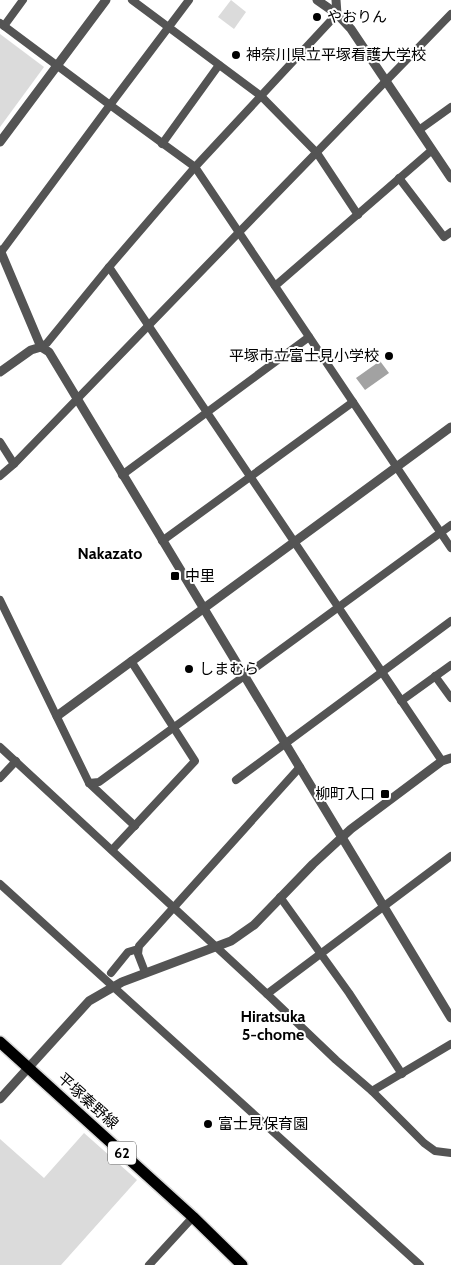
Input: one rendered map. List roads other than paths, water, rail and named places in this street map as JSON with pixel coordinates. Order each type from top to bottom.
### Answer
[{"type":"main road","name":"平塚秦野線","points":[[0,1042],[242,1265]]},
{"type":"street","points":[[23,0],[2,24],[194,167],[451,548]]},
{"type":"street","points":[[0,142],[106,0]]},
{"type":"street","points":[[132,0],[261,96],[317,153],[358,214]]},
{"type":"street","points":[[189,0],[0,251],[41,347],[49,352],[76,400],[451,1018]]},
{"type":"street","points":[[317,0],[338,14],[351,29],[451,178]]},
{"type":"street","points":[[336,0],[338,14]]},
{"type":"street","points":[[0,372],[31,350],[48,344],[109,266],[194,167],[338,14]]},
{"type":"street","points":[[0,476],[149,326],[451,14]]},
{"type":"street","points":[[162,144],[219,65]]},
{"type":"street","points":[[419,130],[451,107]]},
{"type":"street","points":[[275,286],[432,150]]},
{"type":"street","points":[[399,178],[444,238],[451,232]]},
{"type":"street","points":[[109,266],[442,761]]},
{"type":"street","points":[[122,475],[309,337]]},
{"type":"street","points":[[162,541],[353,402]]},
{"type":"street","points":[[57,716],[451,427]]},
{"type":"street","points":[[0,442],[14,464]]},
{"type":"street","points":[[90,783],[99,782],[175,728],[451,525]]},
{"type":"street","points":[[0,600],[90,783],[134,826]]},
{"type":"street","points":[[236,780],[451,621]]},
{"type":"street","points":[[112,850],[195,761],[131,661]]},
{"type":"street","points":[[401,701],[451,665]]},
{"type":"street","points":[[435,676],[451,698]]},
{"type":"street","points":[[0,747],[173,906],[336,1060],[372,1091],[424,1143],[435,1151],[451,1153]]},
{"type":"street","points":[[0,1099],[89,1001],[112,986],[145,972],[231,941],[254,924],[341,837],[442,761],[451,758]]},
{"type":"street","points":[[0,778],[16,761]]},
{"type":"street","points":[[111,973],[128,952],[138,949],[173,906],[300,767]]},
{"type":"street","points":[[267,994],[451,856]]},
{"type":"street","points":[[0,884],[420,1265]]},
{"type":"street","points":[[280,897],[402,1074]]},
{"type":"street","points":[[138,949],[145,972]]},
{"type":"street","points":[[372,1091],[451,1044]]},
{"type":"street","points":[[149,1265],[193,1218]]},
{"type":"place","name":"やおりん","points":[[317,17]]},
{"type":"place","name":"神奈川県立平塚看護大学校","points":[[236,55]]},
{"type":"place","name":"平塚市立富士見小学校","points":[[389,356]]},
{"type":"place","name":"中里","points":[[175,576]]},
{"type":"place","name":"しまむら","points":[[189,669]]},
{"type":"place","name":"柳町入口","points":[[385,794]]},
{"type":"place","name":"富士見保育園","points":[[208,1124]]},
{"type":"district","name":"Nakazato","points":[[110,553]]},
{"type":"district","name":"Hiratsuka 5-chome","points":[[273,1025]]}]
